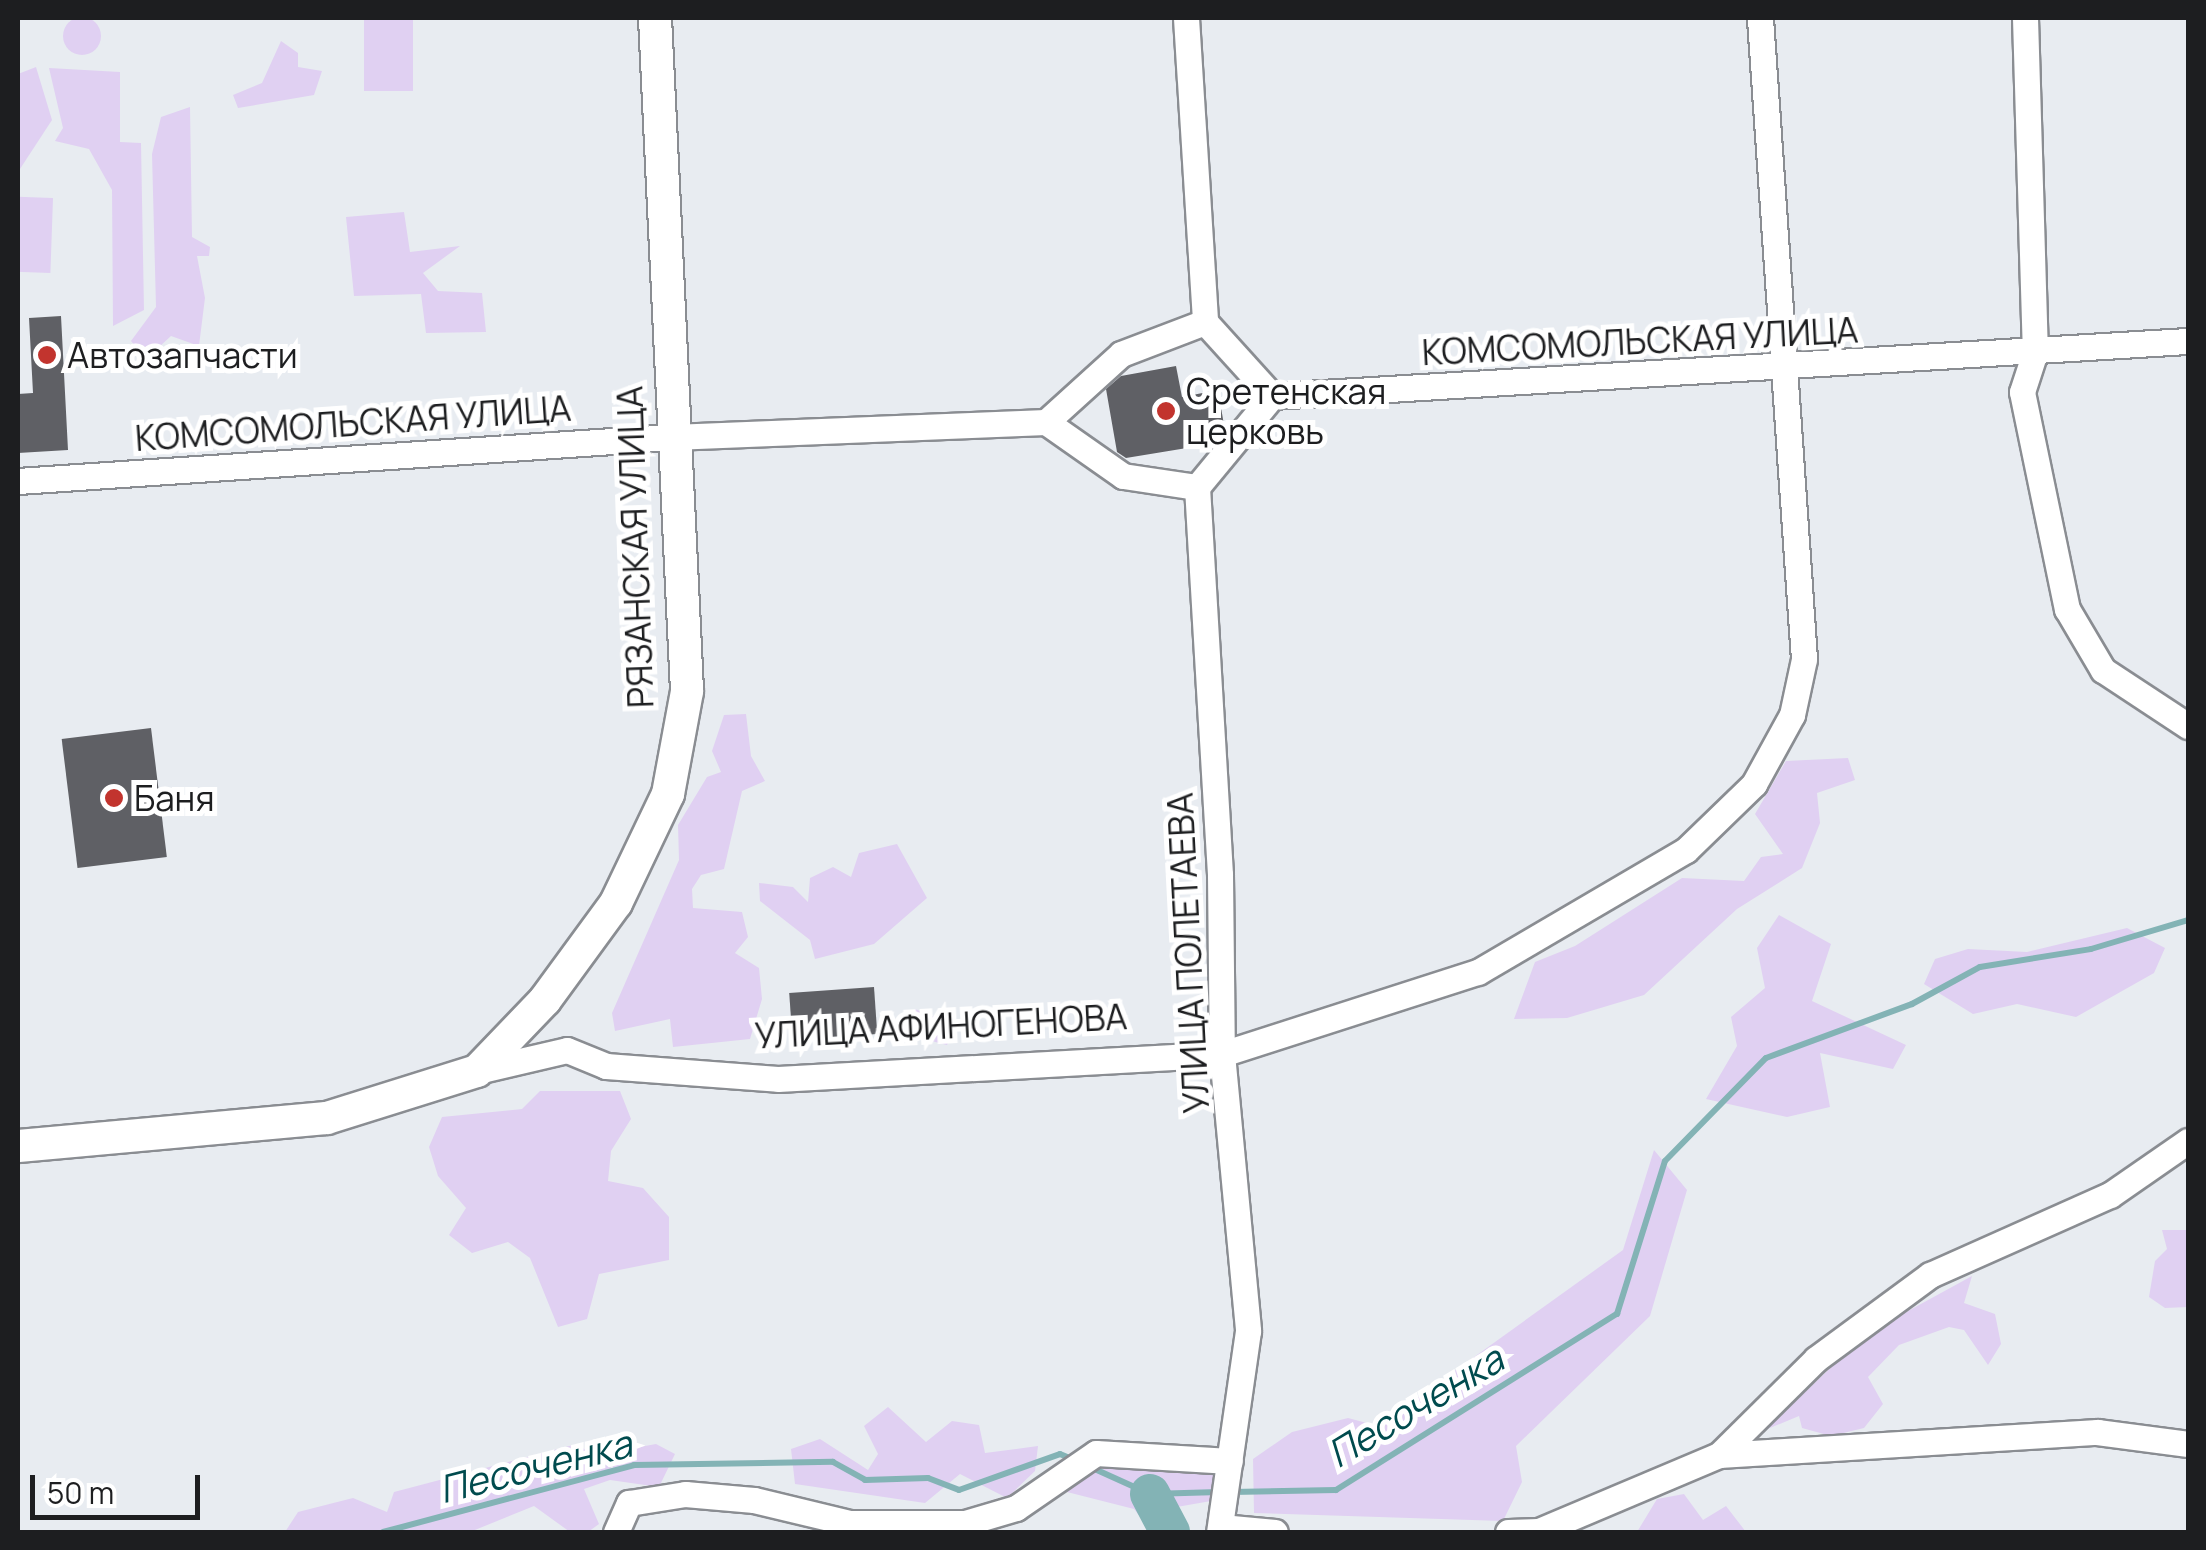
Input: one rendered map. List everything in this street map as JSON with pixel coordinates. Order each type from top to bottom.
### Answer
[{"type":"street","name":"РЯЗАНСКАЯ УЛИЦА","points":[[478,1071],[545,1000],[616,903],[668,794],[688,691],[672,437],[655,18]]},
{"type":"street","points":[[1186,18],[1206,322],[1272,396],[1197,487],[1123,476],[1046,422],[1122,354],[1206,322]]},
{"type":"street","name":"УЛИЦА АФИНОГЕНОВА","points":[[18,1146],[327,1118],[478,1071],[567,1050],[606,1066],[778,1078],[1222,1054],[1494,964],[1686,850],[1754,784],[1792,714],[1804,659],[1760,18]]},
{"type":"street","points":[[2025,18],[2035,352],[2022,392],[2067,609],[2102,670],[2188,726]]},
{"type":"street","name":"КОМСОМОЛЬСКАЯ УЛИЦА","points":[[1272,396],[1784,370],[2188,341]]},
{"type":"street","name":"КОМСОМОЛЬСКАЯ УЛИЦА","points":[[18,481],[672,437],[1046,422]]},
{"type":"street","name":"УЛИЦА ПОЛЕТАЕВА","points":[[1197,487],[1222,1054],[1248,1332],[1220,1530]]},
{"type":"street","points":[[1719,1455],[1816,1359],[1930,1275],[2110,1195],[2188,1141]]},
{"type":"street","points":[[1508,1532],[1539,1531],[1719,1455],[2078,1433],[2188,1444]]},
{"type":"street","points":[[616,1532],[628,1503],[685,1494],[754,1500],[850,1522],[966,1524],[1016,1508],[1096,1453],[1230,1461]]},
{"type":"street","points":[[1220,1530],[1275,1532]]},
{"type":"shaded area","points":[[82,17],[96,22],[101,36],[96,50],[82,55],[68,50],[63,36],[68,22]]},
{"type":"shaded area","points":[[364,18],[413,18],[413,91],[364,91]]},
{"type":"shaded area","points":[[281,41],[298,53],[298,67],[322,71],[314,95],[238,108],[233,95],[262,83]]},
{"type":"shaded area","points":[[36,67],[52,120],[18,172],[18,74]]},
{"type":"shaded area","points":[[49,68],[120,72],[120,142],[141,143],[144,310],[113,326],[112,190],[89,149],[55,141],[63,128]]},
{"type":"shaded area","points":[[190,107],[192,237],[210,247],[209,256],[197,256],[205,298],[199,346],[171,336],[146,359],[131,341],[156,307],[152,154],[161,117]]},
{"type":"shaded area","points":[[18,197],[53,198],[50,273],[18,272]]},
{"type":"shaded area","points":[[404,212],[410,252],[460,246],[423,273],[438,291],[482,293],[486,332],[426,333],[421,294],[354,296],[346,217]]},
{"type":"shaded area","points":[[746,714],[751,756],[765,781],[742,791],[724,869],[701,875],[692,889],[693,908],[742,912],[748,937],[735,953],[759,968],[762,999],[750,1039],[673,1047],[670,1019],[615,1031],[612,1013],[679,860],[678,825],[707,777],[721,772],[712,751],[724,715]]},
{"type":"shaded area","points":[[1848,758],[1855,780],[1817,793],[1820,823],[1802,868],[1737,909],[1644,995],[1567,1018],[1514,1019],[1535,962],[1575,946],[1682,878],[1744,881],[1761,857],[1783,854],[1755,814],[1786,761]]},
{"type":"shaded area","points":[[897,844],[927,898],[874,944],[815,959],[810,940],[760,901],[759,883],[793,887],[808,902],[810,878],[833,867],[851,877],[859,853]]},
{"type":"shaded area","points":[[1779,915],[1831,944],[1812,1001],[1906,1045],[1893,1069],[1820,1053],[1830,1107],[1787,1117],[1706,1099],[1737,1046],[1731,1017],[1765,988],[1757,948]]},
{"type":"shaded area","points":[[2127,928],[2165,948],[2154,973],[2076,1017],[2017,1004],[1973,1014],[1924,984],[1935,959],[1968,949],[2027,952]]},
{"type":"shaded area","points":[[915,1009],[954,1025],[947,1045],[920,1038],[907,1022]]},
{"type":"shaded area","points":[[540,1091],[620,1091],[631,1119],[611,1151],[608,1181],[643,1188],[669,1217],[669,1260],[599,1274],[587,1319],[558,1327],[530,1258],[508,1242],[472,1253],[449,1235],[466,1208],[438,1176],[429,1147],[442,1117],[522,1109]]},
{"type":"shaded area","points":[[1654,1150],[1687,1190],[1650,1316],[1516,1446],[1522,1482],[1503,1521],[1254,1513],[1253,1459],[1292,1432],[1348,1418],[1378,1426],[1623,1250]]},
{"type":"shaded area","points":[[2162,1230],[2188,1230],[2188,1307],[2165,1308],[2149,1297],[2155,1261],[2167,1249]]},
{"type":"shaded area","points":[[1972,1276],[1964,1303],[1995,1314],[2001,1344],[1988,1365],[1964,1330],[1949,1327],[1899,1345],[1868,1377],[1883,1404],[1864,1428],[1831,1436],[1802,1428],[1799,1416],[1765,1430],[1866,1334]]},
{"type":"shaded area","points":[[888,1407],[926,1442],[952,1421],[979,1425],[985,1453],[1038,1446],[1035,1471],[1007,1498],[960,1474],[925,1503],[795,1484],[791,1449],[820,1439],[868,1470],[878,1454],[864,1426]]},
{"type":"shaded area","points":[[1119,1441],[1148,1470],[1214,1474],[1211,1501],[1171,1508],[1182,1532],[1152,1532],[1134,1509],[1063,1491],[1091,1442]]},
{"type":"shaded area","points":[[577,1444],[613,1469],[612,1452],[656,1444],[675,1454],[659,1487],[610,1480],[584,1489],[599,1524],[588,1532],[570,1532],[534,1506],[470,1532],[285,1532],[298,1512],[353,1498],[387,1512],[394,1492]]},
{"type":"shaded area","points":[[1684,1494],[1703,1520],[1726,1506],[1746,1532],[1637,1532],[1657,1499]]},
{"type":"building","name":"Автозапчасти","points":[[61,316],[68,450],[18,453],[18,394],[33,393],[29,318]]},
{"type":"building","name":"Сретенская церковь","points":[[1176,366],[1182,397],[1218,390],[1224,425],[1190,431],[1193,447],[1126,458],[1117,452],[1106,389],[1121,376]]},
{"type":"building","name":"Баня","points":[[151,728],[167,857],[78,868],[62,739]]},
{"type":"building","points":[[874,987],[877,1034],[792,1040],[789,993]]},
{"type":"waterway","name":"Песоченка","points":[[1232,1492],[1336,1490],[1617,1314],[1665,1161],[1766,1058],[1912,1004],[1980,967],[2091,949],[2188,920]]},
{"type":"waterway","name":"Песоченка","points":[[383,1532],[634,1465],[833,1462],[865,1480],[928,1478],[959,1490],[1060,1454],[1072,1459]]},
{"type":"waterway","name":"Песоченка","points":[[1088,1466],[1150,1494],[1219,1492]]},
{"type":"waterway","points":[[1150,1494],[1170,1532]]},
{"type":"place","name":"Автозапчасти","points":[[47,355]]},
{"type":"place","name":"Сретенская церковь","points":[[1166,411]]},
{"type":"place","name":"Баня","points":[[114,798]]}]
